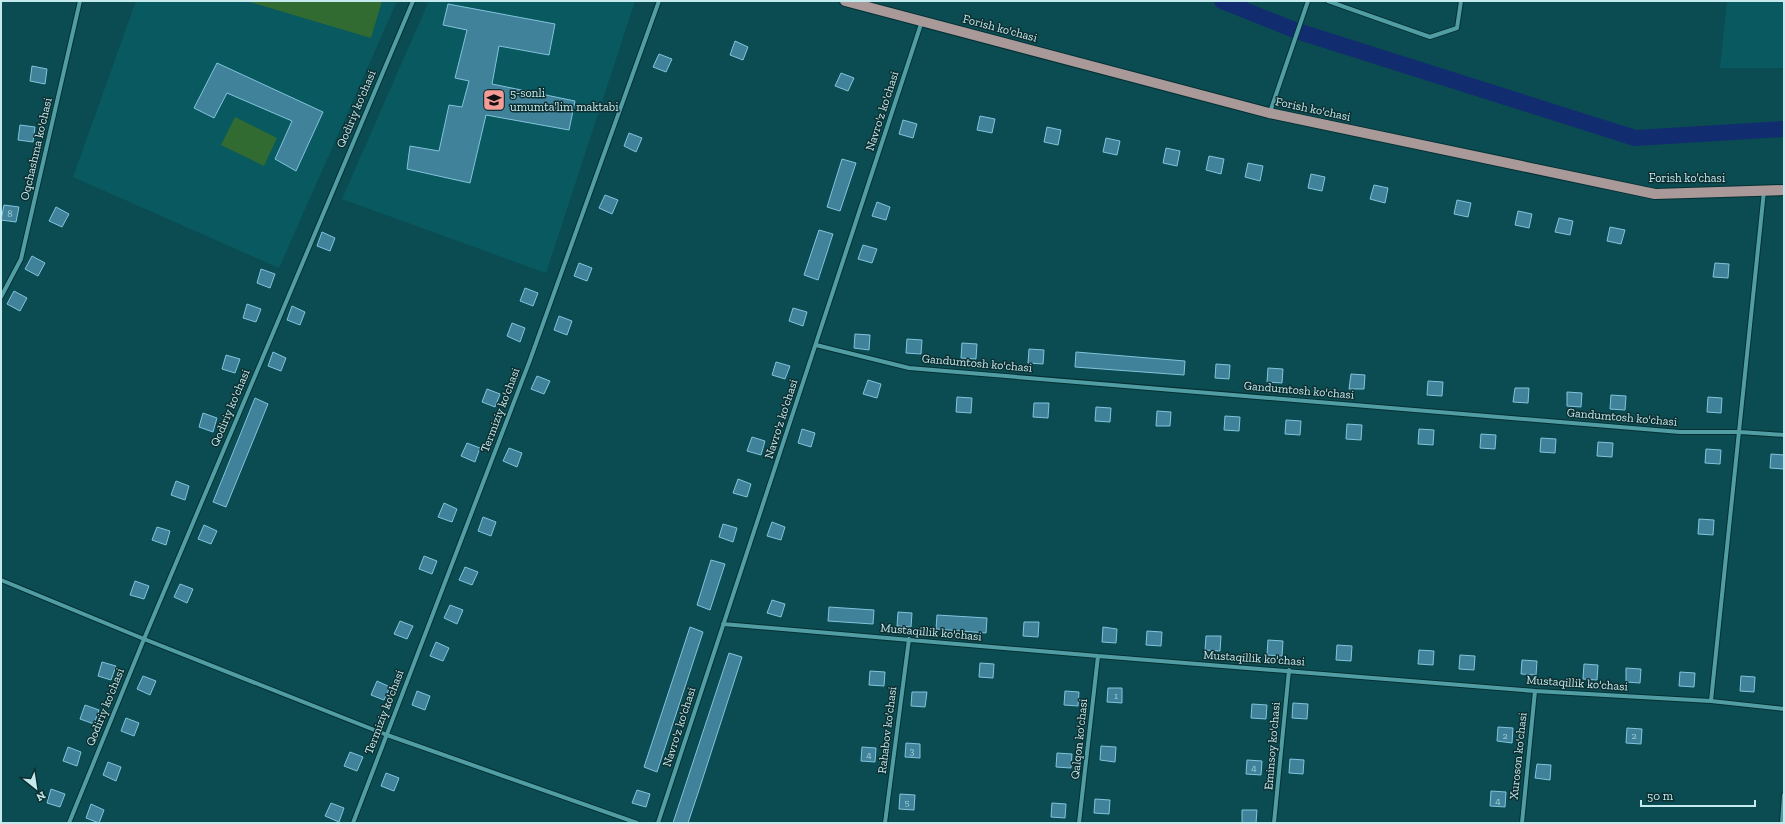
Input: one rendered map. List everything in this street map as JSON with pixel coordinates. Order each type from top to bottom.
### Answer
[{"type":"main road","name":"Forish ko'chasi","points":[[845,1],[1269,113],[1655,194],[1784,190]]},
{"type":"street","name":"Oqchashma ko'chasi","points":[[1,297],[21,259],[80,1]]},
{"type":"street","name":"Qodiriy ko'chasi","points":[[69,823],[144,639],[413,1]]},
{"type":"street","name":"Termiziy ko'chasi","points":[[353,823],[530,360],[659,1]]},
{"type":"street","points":[[1269,113],[1308,1]]},
{"type":"street","points":[[1328,1],[1430,37],[1457,28],[1462,1]]},
{"type":"street","name":"Navro'z ko'chasi","points":[[658,823],[922,21]]},
{"type":"street","points":[[1711,702],[1764,190]]},
{"type":"street","name":"Gandumtosh ko'chasi","points":[[816,345],[909,368],[1680,432],[1740,432],[1784,435]]},
{"type":"street","points":[[1,580],[144,639],[387,734],[637,823]]},
{"type":"street","name":"Mustaqillik ko'chasi","points":[[723,624],[1098,656],[1289,670],[1535,691],[1711,702],[1784,709]]},
{"type":"street","name":"Rahabov ko'chasi","points":[[886,823],[909,640]]},
{"type":"street","name":"Qalqon ko'chasi","points":[[1080,823],[1098,656]]},
{"type":"street","name":"Eminsoy ko'chasi","points":[[1274,823],[1289,670]]},
{"type":"street","name":"Xuroson ko'chasi","points":[[1522,823],[1535,691]]},
{"type":"street","points":[[1782,823],[1784,795]]},
{"type":"shaded area","points":[[136,1],[397,1],[279,268],[73,177]]},
{"type":"shaded area","name":"5-sonli umumta'lim maktabi","points":[[429,1],[635,1],[546,273],[342,199]]},
{"type":"shaded area","points":[[1727,1],[1784,1],[1784,68],[1720,68]]},
{"type":"green space","points":[[246,1],[382,1],[371,38]]},
{"type":"green space","points":[[235,117],[277,138],[264,166],[221,145]]},
{"type":"building","points":[[448,4],[555,24],[549,55],[499,46],[492,84],[575,101],[569,130],[486,115],[470,183],[407,169],[410,146],[439,151],[449,105],[462,107],[469,81],[455,78],[467,30],[443,25]]},
{"type":"building","points":[[735,41],[748,47],[743,60],[730,55]]},
{"type":"building","points":[[659,54],[672,59],[666,72],[653,67]]},
{"type":"building","points":[[217,63],[323,112],[296,171],[275,159],[292,121],[227,93],[214,118],[194,108]]},
{"type":"building","points":[[32,66],[47,69],[45,84],[30,81]]},
{"type":"building","points":[[841,73],[854,78],[848,91],[835,86]]},
{"type":"building","points":[[980,116],[995,119],[992,133],[977,130]]},
{"type":"building","points":[[903,120],[917,124],[913,138],[899,134]]},
{"type":"building","points":[[20,125],[35,127],[33,142],[18,140]]},
{"type":"building","points":[[1047,127],[1061,130],[1058,145],[1044,142]]},
{"type":"building","points":[[629,133],[642,138],[636,152],[624,146]]},
{"type":"building","points":[[1106,138],[1120,141],[1117,155],[1103,152]]},
{"type":"building","points":[[1166,148],[1180,151],[1177,166],[1163,163]]},
{"type":"building","points":[[1209,156],[1224,159],[1221,174],[1206,170]]},
{"type":"building","points":[[842,159],[856,163],[840,211],[827,207]]},
{"type":"building","points":[[1248,163],[1263,166],[1260,181],[1245,177]]},
{"type":"building","points":[[1311,174],[1325,177],[1322,191],[1308,188]]},
{"type":"building","points":[[1374,185],[1388,188],[1385,203],[1370,199]]},
{"type":"building","points":[[605,195],[618,200],[612,214],[599,208]]},
{"type":"building","points":[[1457,200],[1471,203],[1468,217],[1454,214]]},
{"type":"building","points":[[877,202],[890,207],[886,220],[872,216]]},
{"type":"building","points":[[4,205],[19,207],[16,222],[1,220]]},
{"type":"building","points":[[56,207],[69,214],[62,227],[49,221]]},
{"type":"building","points":[[1518,211],[1532,214],[1529,228],[1515,225]]},
{"type":"building","points":[[1559,218],[1573,221],[1570,235],[1555,232]]},
{"type":"building","points":[[1610,227],[1625,230],[1621,244],[1607,241]]},
{"type":"building","points":[[819,230],[833,234],[818,280],[804,275]]},
{"type":"building","points":[[322,232],[335,238],[330,251],[317,246]]},
{"type":"building","points":[[863,245],[877,249],[872,263],[858,259]]},
{"type":"building","points":[[32,256],[45,263],[38,276],[25,269]]},
{"type":"building","points":[[579,263],[592,268],[587,281],[574,276]]},
{"type":"building","points":[[1715,263],[1729,264],[1728,278],[1713,277]]},
{"type":"building","points":[[261,269],[275,274],[270,288],[257,283]]},
{"type":"building","points":[[525,288],[538,293],[533,306],[520,301]]},
{"type":"building","points":[[14,291],[27,298],[20,311],[7,304]]},
{"type":"building","points":[[247,304],[261,309],[256,322],[243,318]]},
{"type":"building","points":[[292,306],[305,312],[300,325],[287,320]]},
{"type":"building","points":[[793,308],[807,312],[803,326],[789,321]]},
{"type":"building","points":[[559,316],[572,321],[567,335],[554,330]]},
{"type":"building","points":[[512,323],[525,328],[520,342],[507,336]]},
{"type":"building","points":[[855,334],[870,335],[869,350],[854,348]]},
{"type":"building","points":[[907,339],[922,340],[921,354],[906,353]]},
{"type":"building","points":[[962,343],[977,344],[976,359],[961,358]]},
{"type":"building","points":[[1029,349],[1044,350],[1043,364],[1028,363]]},
{"type":"building","points":[[273,352],[286,358],[281,371],[268,366]]},
{"type":"building","points":[[1076,352],[1185,361],[1184,375],[1075,367]]},
{"type":"building","points":[[226,355],[240,359],[235,373],[222,369]]},
{"type":"building","points":[[776,362],[790,366],[785,379],[772,375]]},
{"type":"building","points":[[1216,364],[1230,365],[1229,379],[1215,378]]},
{"type":"building","points":[[1268,368],[1283,369],[1282,383],[1267,382]]},
{"type":"building","points":[[1351,374],[1365,375],[1364,389],[1349,389]]},
{"type":"building","points":[[537,376],[550,381],[544,394],[531,389]]},
{"type":"building","points":[[868,380],[881,384],[877,398],[863,394]]},
{"type":"building","points":[[1428,381],[1443,382],[1442,396],[1427,395]]},
{"type":"building","points":[[1515,388],[1529,388],[1528,403],[1513,402]]},
{"type":"building","points":[[487,389],[500,394],[495,407],[482,402]]},
{"type":"building","points":[[1567,392],[1582,393],[1581,407],[1567,406]]},
{"type":"building","points":[[1611,395],[1626,396],[1625,410],[1610,409]]},
{"type":"building","points":[[957,397],[972,398],[971,413],[956,412]]},
{"type":"building","points":[[1708,397],[1722,398],[1721,413],[1707,412]]},
{"type":"building","points":[[255,398],[268,404],[226,507],[213,502]]},
{"type":"building","points":[[1034,403],[1049,403],[1048,418],[1033,417]]},
{"type":"building","points":[[1096,407],[1111,408],[1110,422],[1095,421]]},
{"type":"building","points":[[1157,411],[1171,412],[1170,426],[1156,426]]},
{"type":"building","points":[[203,413],[217,418],[213,432],[199,427]]},
{"type":"building","points":[[1225,416],[1240,417],[1239,431],[1224,430]]},
{"type":"building","points":[[1286,420],[1301,421],[1300,435],[1285,434]]},
{"type":"building","points":[[1347,424],[1362,425],[1361,440],[1346,439]]},
{"type":"building","points":[[802,429],[815,433],[811,447],[798,443]]},
{"type":"building","points":[[1419,429],[1434,430],[1433,445],[1418,444]]},
{"type":"building","points":[[1481,434],[1496,435],[1495,449],[1480,448]]},
{"type":"building","points":[[752,437],[765,441],[761,455],[747,451]]},
{"type":"building","points":[[1541,438],[1556,439],[1555,453],[1540,452]]},
{"type":"building","points":[[1598,442],[1613,443],[1612,457],[1597,456]]},
{"type":"building","points":[[467,443],[480,448],[475,462],[461,456]]},
{"type":"building","points":[[509,448],[522,453],[517,467],[503,461]]},
{"type":"building","points":[[1706,449],[1721,450],[1720,464],[1705,463]]},
{"type":"building","points":[[1771,454],[1784,455],[1784,469],[1770,468]]},
{"type":"building","points":[[738,479],[751,484],[747,497],[733,493]]},
{"type":"building","points":[[176,481],[189,486],[185,500],[171,495]]},
{"type":"building","points":[[444,503],[457,509],[452,522],[438,517]]},
{"type":"building","points":[[483,517],[496,522],[491,536],[478,531]]},
{"type":"building","points":[[1699,519],[1714,520],[1713,535],[1698,534]]},
{"type":"building","points":[[772,522],[785,527],[781,540],[767,536]]},
{"type":"building","points":[[723,524],[737,528],[733,542],[719,537]]},
{"type":"building","points":[[204,525],[217,531],[211,544],[198,539]]},
{"type":"building","points":[[157,527],[170,531],[166,545],[152,540]]},
{"type":"building","points":[[424,556],[437,561],[432,574],[419,569]]},
{"type":"building","points":[[711,560],[725,564],[710,610],[697,605]]},
{"type":"building","points":[[465,567],[478,572],[472,585],[459,580]]},
{"type":"building","points":[[135,581],[149,586],[144,599],[130,595]]},
{"type":"building","points":[[180,584],[193,589],[187,603],[174,597]]},
{"type":"building","points":[[772,600],[785,604],[781,617],[767,613]]},
{"type":"building","points":[[450,605],[463,610],[457,624],[444,618]]},
{"type":"building","points":[[829,607],[874,610],[873,624],[828,621]]},
{"type":"building","points":[[898,612],[912,613],[911,627],[897,626]]},
{"type":"building","points":[[937,615],[987,618],[986,633],[936,629]]},
{"type":"building","points":[[400,621],[413,626],[407,639],[394,634]]},
{"type":"building","points":[[1024,622],[1039,622],[1038,637],[1023,636]]},
{"type":"building","points":[[690,627],[703,632],[657,772],[644,767]]},
{"type":"building","points":[[1103,627],[1117,629],[1116,643],[1102,642]]},
{"type":"building","points":[[1147,631],[1162,632],[1161,646],[1146,645]]},
{"type":"building","points":[[1206,636],[1221,636],[1220,651],[1205,650]]},
{"type":"building","points":[[1268,640],[1283,641],[1282,656],[1267,655]]},
{"type":"building","points":[[436,642],[449,648],[443,661],[430,656]]},
{"type":"building","points":[[1337,645],[1352,646],[1351,661],[1336,660]]},
{"type":"building","points":[[1419,650],[1434,651],[1433,665],[1418,664]]},
{"type":"building","points":[[729,653],[742,657],[698,793],[688,823],[673,823]]},
{"type":"building","points":[[1460,655],[1475,656],[1474,670],[1459,669]]},
{"type":"building","points":[[1522,660],[1537,661],[1536,675],[1521,674]]},
{"type":"building","points":[[102,662],[116,666],[111,680],[98,676]]},
{"type":"building","points":[[980,663],[994,664],[993,678],[979,677]]},
{"type":"building","points":[[1584,664],[1598,665],[1597,680],[1583,679]]},
{"type":"building","points":[[1626,668],[1641,669],[1640,683],[1626,682]]},
{"type":"building","points":[[870,671],[885,672],[884,686],[869,685]]},
{"type":"building","points":[[1680,672],[1695,673],[1694,687],[1679,686]]},
{"type":"building","points":[[143,676],[156,681],[150,695],[137,689]]},
{"type":"building","points":[[1741,676],[1755,677],[1754,692],[1740,691]]},
{"type":"building","points":[[377,681],[390,687],[384,700],[371,695]]},
{"type":"building","points":[[1108,688],[1122,688],[1122,703],[1107,702]]},
{"type":"building","points":[[417,691],[430,696],[425,710],[412,705]]},
{"type":"building","points":[[1065,691],[1079,692],[1078,706],[1064,705]]},
{"type":"building","points":[[912,692],[927,692],[925,707],[911,706]]},
{"type":"building","points":[[1293,703],[1308,704],[1307,719],[1292,718]]},
{"type":"building","points":[[1252,704],[1267,705],[1266,719],[1251,718]]},
{"type":"building","points":[[85,705],[99,710],[94,724],[80,719]]},
{"type":"building","points":[[126,718],[139,723],[134,736],[121,731]]},
{"type":"building","points":[[1498,727],[1513,728],[1512,743],[1497,741]]},
{"type":"building","points":[[1627,728],[1642,729],[1641,744],[1626,743]]},
{"type":"building","points":[[906,743],[920,744],[920,758],[905,757]]},
{"type":"building","points":[[1101,746],[1116,747],[1115,762],[1100,760]]},
{"type":"building","points":[[68,747],[81,752],[77,766],[63,761]]},
{"type":"building","points":[[862,747],[876,748],[875,762],[861,761]]},
{"type":"building","points":[[350,752],[363,757],[357,771],[344,766]]},
{"type":"building","points":[[1057,753],[1072,754],[1071,768],[1056,767]]},
{"type":"building","points":[[1290,759],[1304,760],[1303,774],[1289,773]]},
{"type":"building","points":[[1247,760],[1262,761],[1261,775],[1246,774]]},
{"type":"building","points":[[108,762],[121,767],[116,781],[103,775]]},
{"type":"building","points":[[1537,764],[1551,765],[1550,780],[1535,778]]},
{"type":"building","points":[[386,773],[399,778],[394,791],[381,786]]},
{"type":"building","points":[[51,789],[65,794],[60,807],[47,803]]},
{"type":"building","points":[[637,790],[650,794],[646,807],[632,803]]},
{"type":"building","points":[[1491,791],[1506,792],[1505,807],[1490,806]]},
{"type":"building","points":[[900,794],[915,795],[914,810],[899,809]]},
{"type":"building","points":[[1095,799],[1110,800],[1109,814],[1094,813]]},
{"type":"building","points":[[331,803],[344,808],[339,822],[325,816]]},
{"type":"building","points":[[1052,803],[1066,804],[1065,818],[1051,817]]},
{"type":"building","points":[[91,804],[104,810],[99,823],[86,818]]},
{"type":"building","points":[[1242,810],[1257,810],[1256,823],[1242,823]]},
{"type":"waterway","points":[[1222,1],[1297,31],[1635,138],[1784,129]]},
{"type":"place","name":"5-sonli umumta'lim maktabi","points":[[494,100]]}]
